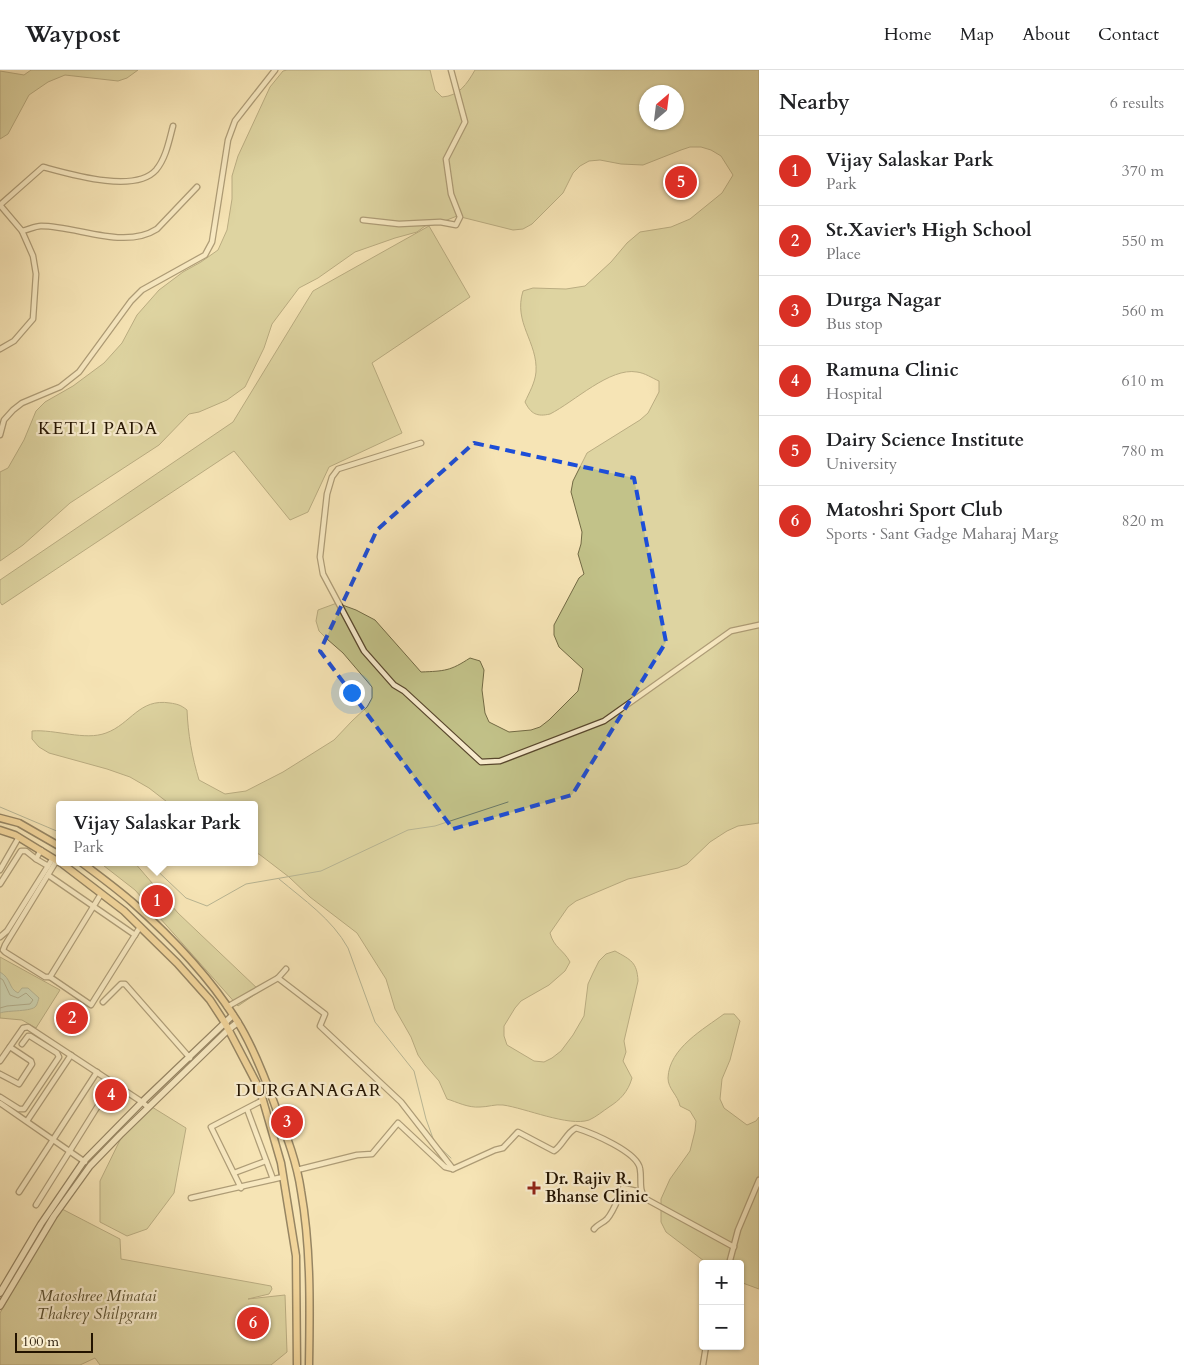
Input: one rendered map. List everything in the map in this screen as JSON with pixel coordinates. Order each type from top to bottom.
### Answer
[{"type":"main road","points":[[0,818],[19,823],[56,844]]},
{"type":"main road","points":[[0,830],[19,837],[56,859]]},
{"type":"main road","points":[[66,866],[124,911],[177,963],[210,1000],[260,1090],[281,1163],[296,1256],[297,1365]]},
{"type":"main road","points":[[86,866],[132,901],[209,982],[238,1022],[267,1082],[292,1150],[301,1190],[308,1253],[309,1365]]},
{"type":"main road","points":[[0,1306],[54,1216],[90,1166],[148,1107],[194,1064],[226,1027],[233,1015]]},
{"type":"main road","points":[[0,1293],[41,1224],[84,1161],[142,1102],[189,1058],[226,1027],[238,1022]]},
{"type":"street","points":[[0,435],[4,420],[13,410],[22,403],[60,387],[79,372],[131,301],[142,290],[205,255],[212,242],[228,140],[235,121],[275,70]]},
{"type":"street","points":[[364,220],[399,224],[440,222],[456,225],[460,217],[451,194],[446,159],[464,122],[451,70]]},
{"type":"street","points":[[0,349],[14,340],[33,319],[36,274],[33,256],[22,231],[0,205],[43,167],[105,182],[140,179],[147,176],[155,171],[161,162],[172,126]]},
{"type":"street","points":[[22,231],[40,226],[120,238],[137,238],[157,229],[197,187]]},
{"type":"street","points":[[421,443],[338,469],[332,476],[327,494],[320,556],[323,574],[364,651],[394,685],[404,691],[480,762],[500,761],[604,721],[731,630],[759,625]]},
{"type":"street","points":[[0,870],[19,837]]},
{"type":"street","points":[[36,859],[41,850]]},
{"type":"street","points":[[0,884],[21,851],[26,852],[48,866]]},
{"type":"street","points":[[0,937],[8,931],[48,866],[56,861]]},
{"type":"street","points":[[56,863],[3,950],[45,977],[50,977],[91,1005],[140,927]]},
{"type":"street","points":[[48,875],[135,935]]},
{"type":"street","points":[[50,977],[101,894]]},
{"type":"street","points":[[227,1007],[278,978],[286,969]]},
{"type":"street","points":[[278,978],[324,1014],[320,1026],[401,1102],[453,1169]]},
{"type":"street","points":[[103,1002],[121,984],[125,984],[194,1064]]},
{"type":"street","points":[[0,1061],[23,1028],[27,1027],[148,1107]]},
{"type":"street","points":[[0,1097],[19,1109],[24,1110],[59,1057],[57,1053],[30,1036],[22,1044]]},
{"type":"street","points":[[0,1074],[19,1084],[32,1064],[31,1061],[10,1047]]},
{"type":"street","points":[[27,1121],[71,1055]]},
{"type":"street","points":[[19,1192],[97,1072]]},
{"type":"street","points":[[241,1188],[210,1127],[263,1100]]},
{"type":"street","points":[[36,1205],[102,1101]]},
{"type":"street","points":[[0,1103],[90,1166]]},
{"type":"street","points":[[247,1109],[273,1179]]},
{"type":"street","points":[[297,1170],[357,1155],[372,1154],[398,1123],[445,1168],[453,1169],[503,1148],[518,1132],[554,1151],[570,1132],[576,1128],[593,1134],[632,1155],[640,1167],[641,1192],[646,1199],[734,1248]]},
{"type":"street","points":[[234,1173],[266,1161]]},
{"type":"street","points":[[191,1198],[283,1177]]},
{"type":"street","points":[[730,1260],[738,1230],[759,1180]]},
{"type":"street","points":[[594,1229],[598,1223],[604,1222],[608,1218],[623,1188],[641,1192]]},
{"type":"street","points":[[703,1365],[705,1350]]},
{"type":"highlighted area","points":[[474,443],[634,478],[666,642],[572,795],[453,829],[320,651],[377,530]]},
{"type":"green space","points":[[31,70],[138,70],[127,78],[118,81],[65,75],[48,82],[29,95],[8,134],[0,139],[0,71],[24,75]]},
{"type":"green space","points":[[287,70],[430,70],[435,90],[442,97],[458,92],[475,70],[759,70],[759,823],[738,826],[727,831],[710,842],[687,864],[678,868],[628,879],[576,901],[568,907],[550,933],[556,945],[570,962],[565,971],[549,985],[521,1001],[504,1026],[504,1036],[507,1045],[534,1061],[544,1062],[552,1058],[561,1051],[573,1035],[584,1016],[588,984],[599,961],[606,954],[615,951],[632,962],[636,970],[638,981],[624,1041],[626,1052],[623,1061],[632,1078],[626,1091],[620,1098],[589,1120],[570,1121],[503,1105],[471,1107],[447,1099],[439,1081],[418,1055],[411,1037],[395,1009],[386,979],[357,933],[258,854],[258,801],[166,801],[130,777],[49,753],[39,747],[32,739],[32,731],[89,736],[98,735],[115,729],[150,704],[159,702],[175,704],[187,710],[194,763],[199,780],[225,794],[246,791],[283,772],[334,740],[367,707],[372,698],[372,687],[343,653],[319,631],[316,621],[318,610],[337,603],[375,620],[421,672],[447,670],[470,658],[480,661],[484,670],[482,690],[485,713],[489,722],[509,732],[531,730],[540,727],[549,720],[578,691],[583,669],[559,647],[554,635],[554,625],[579,578],[584,574],[578,554],[582,532],[571,492],[573,481],[587,453],[648,413],[659,392],[659,381],[646,374],[626,372],[604,380],[550,414],[535,414],[525,402],[532,388],[536,372],[536,361],[521,313],[523,291],[533,288],[566,289],[585,286],[640,232],[671,227],[690,219],[722,193],[733,175],[721,156],[701,147],[690,147],[643,165],[621,164],[600,160],[589,161],[573,173],[563,193],[532,224],[523,229],[513,230],[457,216],[437,224],[425,226],[417,232],[355,252],[318,278],[299,288],[272,324],[264,348],[245,387],[227,400],[199,412],[189,414],[159,445],[70,503],[23,545],[0,561],[0,472],[8,468],[24,440],[36,411],[45,402],[73,386],[104,363],[122,343],[137,315],[159,290],[218,250],[227,230],[232,199],[232,176],[238,156],[270,87],[283,71]]},
{"type":"green space","points":[[429,226],[470,297],[372,363],[402,433],[329,467],[308,512],[290,520],[234,451],[2,605],[0,602],[0,580],[233,422],[313,291]]},
{"type":"green space","points":[[104,866],[137,866],[178,913],[260,991],[238,1006],[135,890]]},
{"type":"green space","points":[[0,957],[60,990],[36,1028],[22,1020],[0,1018]]},
{"type":"green space","points":[[724,1014],[734,1014],[740,1021],[730,1060],[722,1079],[720,1099],[724,1108],[747,1125],[756,1121],[759,1117],[759,1289],[744,1283],[744,1260],[703,1260],[666,1232],[661,1222],[661,1199],[670,1179],[690,1151],[696,1121],[690,1111],[680,1106],[668,1082],[670,1067],[674,1057],[698,1033]]},
{"type":"green space","points":[[152,1107],[186,1128],[174,1193],[147,1229],[127,1236],[100,1222],[100,1181],[121,1138]]},
{"type":"green space","name":"Matoshree Minatai Thakrey Shilpgram","points":[[62,1209],[120,1239],[121,1259],[271,1286],[272,1289],[269,1294],[248,1299],[285,1295],[287,1352],[271,1365],[100,1365],[95,1358],[80,1365],[0,1365],[0,1313],[52,1222]]},
{"type":"water","points":[[0,972],[18,993],[22,988],[28,988],[39,998],[34,1008],[0,1013]]},
{"type":"waterway","points":[[152,866],[186,898],[207,906],[246,884],[321,871],[408,830],[435,826],[508,802]]},
{"type":"waterway","points":[[0,807],[56,831]]},
{"type":"waterway","points":[[279,879],[326,919],[348,948],[375,1022],[414,1071],[426,1119],[434,1141]]},
{"type":"waterway","points":[[437,1145],[451,1158]]},
{"type":"place","name":"Dairy Science Institute","points":[[681,182]]},
{"type":"place","name":"Vijay Salaskar Park","points":[[157,901]]},
{"type":"place","name":"St.Xavier's High School","points":[[72,1018]]},
{"type":"place","name":"Ramuna Clinic","points":[[111,1095]]},
{"type":"place","name":"Durga Nagar","points":[[287,1122]]},
{"type":"place","name":"Dr. Rajiv R. Bhanse Clinic","points":[[534,1188]]},
{"type":"place","name":"Matoshri Sport Club","points":[[253,1323]]},
{"type":"district","name":"KETLI PADA","points":[[98,428]]},
{"type":"district","name":"DURGANAGAR","points":[[309,1090]]}]
